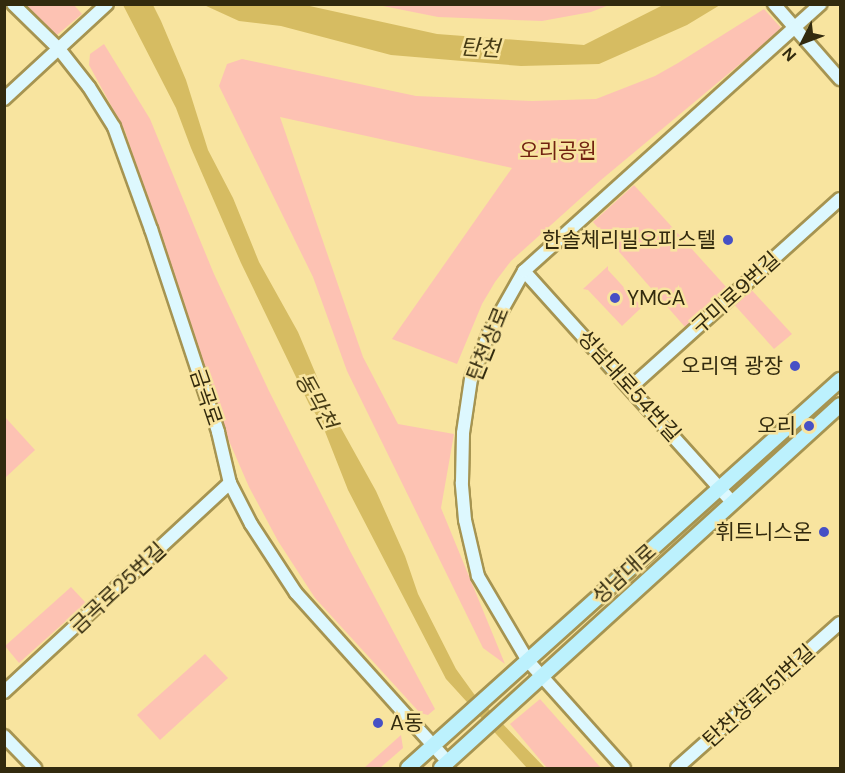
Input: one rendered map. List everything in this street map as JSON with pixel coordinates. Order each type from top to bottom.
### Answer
[{"type":"main road","name":"성남대로","points":[[408,768],[835,384]]},
{"type":"main road","name":"성남대로","points":[[445,765],[840,403]]},
{"type":"street","name":"금곡로","points":[[13,4],[59,49],[89,87],[114,127],[152,229],[218,432],[230,483],[261,542],[296,593],[434,745],[445,765]]},
{"type":"street","points":[[4,99],[107,4]]},
{"type":"street","name":"탄천상로","points":[[624,768],[528,661],[478,576],[467,532],[462,482],[463,433],[471,379],[489,333],[524,272],[821,4]]},
{"type":"street","points":[[774,5],[840,79]]},
{"type":"street","name":"구미로9번길","points":[[631,387],[840,199]]},
{"type":"street","name":"성남대로54번길","points":[[524,272],[631,387],[733,502]]},
{"type":"street","points":[[835,384],[840,403]]},
{"type":"street","name":"금곡로25번길","points":[[4,692],[230,483]]},
{"type":"street","name":"탄천상로151번길","points":[[677,768],[840,623]]},
{"type":"street","points":[[4,736],[35,768]]},
{"type":"green space","points":[[7,5],[74,5],[82,14],[51,40]]},
{"type":"green space","points":[[378,5],[609,5],[591,12],[542,21],[438,17]]},
{"type":"green space","name":"오리공원","points":[[764,9],[782,29],[601,180],[511,261],[482,304],[457,364],[392,339],[512,168],[280,117],[363,357],[398,424],[454,434],[441,508],[505,664],[483,648],[347,371],[313,277],[219,86],[227,64],[242,59],[416,96],[532,101],[596,99],[655,76]]},
{"type":"green space","points":[[104,44],[150,119],[214,274],[269,391],[350,551],[435,709],[428,715],[420,713],[315,598],[278,541],[249,487],[223,427],[125,131],[89,65],[90,54]]},
{"type":"green space","points":[[634,185],[728,289],[685,327],[593,222]]},
{"type":"green space","name":"YMCA","points":[[608,266],[608,270],[642,307],[622,326],[588,290],[583,289]]},
{"type":"green space","points":[[748,286],[792,334],[774,349],[731,301]]},
{"type":"green space","points":[[5,417],[35,450],[5,478]]},
{"type":"green space","points":[[71,587],[86,603],[19,663],[5,646]]},
{"type":"green space","points":[[205,654],[228,678],[160,740],[137,715]]},
{"type":"green space","points":[[540,699],[601,768],[547,768],[510,724]]},
{"type":"green space","points":[[401,735],[403,748],[380,768],[364,768]]},
{"type":"water","name":"동막천","points":[[123,5],[153,5],[186,80],[208,150],[233,198],[259,262],[298,332],[331,410],[376,491],[405,556],[418,594],[456,669],[474,694],[545,768],[527,768],[446,679],[348,490],[322,424],[309,404],[241,263],[176,108]]},
{"type":"water","name":"탄천","points":[[204,5],[305,5],[437,34],[584,45],[663,5],[720,5],[687,25],[599,64],[521,66],[391,55],[281,26],[239,21]]},
{"type":"place","name":"한솔체리빌오피스텔","points":[[728,240]]},
{"type":"place","name":"YMCA","points":[[615,298]]},
{"type":"place","name":"오리역 광장","points":[[795,366]]},
{"type":"place","name":"오리","points":[[809,426]]},
{"type":"place","name":"휘트니스온","points":[[824,532]]},
{"type":"place","name":"A동","points":[[378,723]]}]
